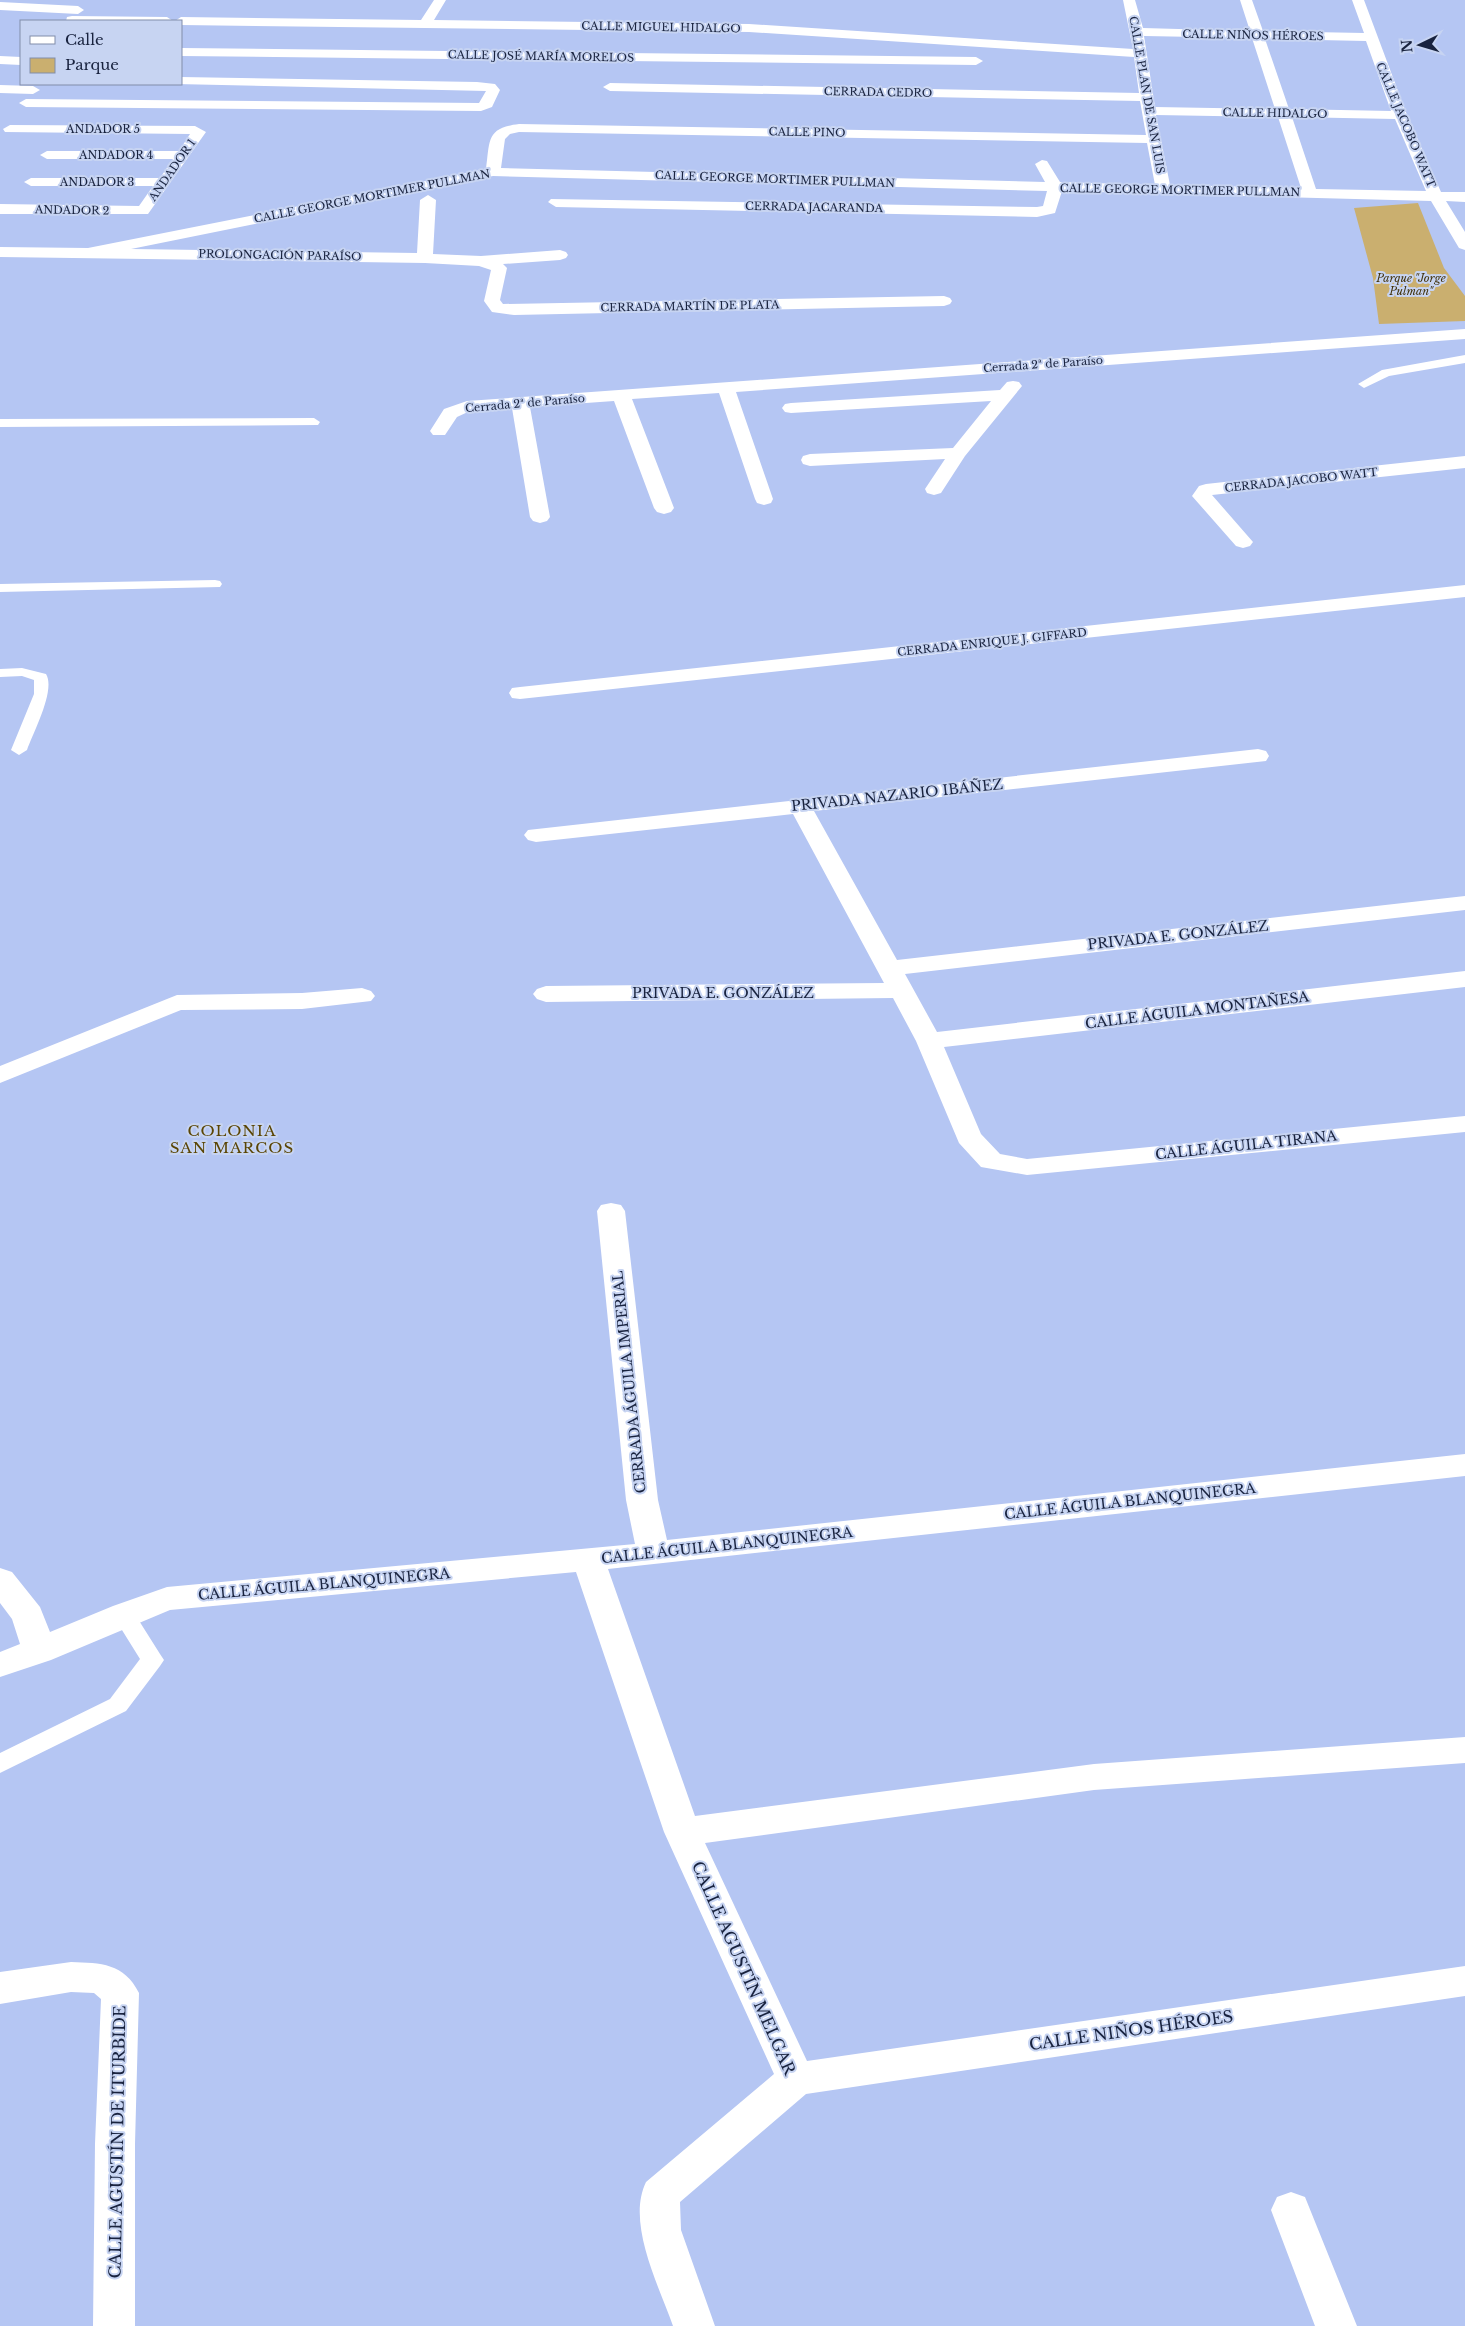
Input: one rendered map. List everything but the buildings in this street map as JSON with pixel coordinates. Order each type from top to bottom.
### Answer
[{"type":"street","points":[[425,24],[440,0]]},
{"type":"street","name":"CALLE PLAN DE SAN LUIS","points":[[1129,0],[1137,32],[1163,190]]},
{"type":"street","points":[[1246,0],[1310,193]]},
{"type":"street","name":"CALLE JACOBO WATT","points":[[1358,0],[1400,115],[1436,197],[1465,245]]},
{"type":"street","points":[[0,6],[155,20]]},
{"type":"street","name":"CALLE MIGUEL HIDALGO","points":[[182,21],[749,28],[962,44],[1140,53]]},
{"type":"street","name":"CALLE NIÑOS HÉROES","points":[[1137,32],[1370,37]]},
{"type":"street","name":"CALLE JOSÉ MARÍA MORELOS","points":[[182,52],[991,61]]},
{"type":"street","points":[[0,60],[20,61]]},
{"type":"street","points":[[35,87],[26,103],[481,107],[487,104],[494,90],[490,87],[477,86],[182,81]]},
{"type":"street","points":[[0,89],[35,87]]},
{"type":"street","name":"CERRADA CEDRO","points":[[610,87],[1148,104]]},
{"type":"street","name":"ANDADOR 5","points":[[26,103],[8,133],[65,129],[196,130]]},
{"type":"street","name":"CALLE HIDALGO","points":[[1148,104],[1285,113],[1400,115]]},
{"type":"street","name":"CALLE PINO","points":[[493,172],[498,138],[504,130],[519,128],[1154,139]]},
{"type":"street","points":[[5,209],[31,182],[65,129]]},
{"type":"street","name":"ANDADOR 1","points":[[143,211],[162,182],[184,155],[199,132],[196,130]]},
{"type":"street","name":"ANDADOR 4","points":[[47,155],[184,155]]},
{"type":"street","points":[[1042,164],[1055,187]]},
{"type":"street","name":"CALLE GEORGE MORTIMER PULLMAN","points":[[93,252],[493,172],[1465,197]]},
{"type":"street","name":"ANDADOR 3","points":[[31,182],[162,182]]},
{"type":"street","name":"CERRADA JACARANDA","points":[[556,202],[1037,212],[1050,210],[1055,187]]},
{"type":"street","points":[[425,258],[428,200]]},
{"type":"street","name":"ANDADOR 2","points":[[5,209],[143,211]]},
{"type":"street","name":"PROLONGACIÓN PARAÍSO","points":[[0,252],[425,258],[481,261],[560,255]]},
{"type":"street","name":"CERRADA MARTÍN DE PLATA","points":[[481,261],[499,268],[492,301],[498,308],[514,310],[944,301]]},
{"type":"street","name":"Cerrada 2ª de Paraíso","points":[[439,431],[450,413],[467,406],[1465,334]]},
{"type":"street","points":[[934,489],[958,453],[1029,365]]},
{"type":"street","points":[[726,386],[764,500]]},
{"type":"street","points":[[791,408],[1006,394]]},
{"type":"street","points":[[621,395],[664,508]]},
{"type":"street","points":[[520,402],[540,517]]},
{"type":"street","points":[[810,460],[958,453]]},
{"type":"street","name":"CERRADA JACOBO WATT","points":[[1243,542],[1201,496],[1206,490],[1465,462]]},
{"type":"street","name":"CERRADA ENRIQUE J. GIFFARD","points":[[520,693],[1465,591]]},
{"type":"street","name":"PRIVADA NAZARIO IBÁÑEZ","points":[[536,835],[1258,756]]},
{"type":"street","name":"CALLE ÁGUILA TIRANA","points":[[800,806],[930,1041],[969,1137],[992,1161],[1027,1167],[1465,1124]]},
{"type":"street","name":"PRIVADA E. GONZÁLEZ","points":[[546,994],[895,979],[1465,903]]},
{"type":"street","name":"CALLE ÁGUILA MONTAÑESA","points":[[930,1041],[1465,979]]},
{"type":"street","points":[[0,1075],[177,1003],[200,1001],[302,1001],[362,996]]},
{"type":"street","name":"CERRADA ÁGUILA IMPERIAL","points":[[611,1210],[642,1500],[653,1552]]},
{"type":"street","name":"CALLE ÁGUILA BLANQUINEGRA","points":[[0,1665],[123,1614],[167,1599],[588,1560],[1465,1465]]},
{"type":"street","name":"CALLE AGUSTÍN MELGAR","points":[[588,1560],[682,1832],[796,2079],[660,2195],[660,2230],[694,2326]]},
{"type":"street","points":[[0,1580],[28,1615],[39,1650]]},
{"type":"street","points":[[682,1832],[1094,1777],[1465,1750]]},
{"type":"street","name":"CALLE AGUSTÍN DE ITURBIDE","points":[[0,1988],[71,1977],[102,1978],[120,1993],[115,2144],[114,2326]]},
{"type":"street","name":"CALLE NIÑOS HÉROES","points":[[796,2079],[1465,1981]]},
{"type":"street","points":[[1291,2210],[1336,2326]]},
{"type":"lane","points":[[1364,384],[1386,374],[1465,359]]},
{"type":"lane","points":[[0,422],[314,422]]},
{"type":"lane","points":[[0,588],[215,584]]},
{"type":"lane","points":[[0,673],[22,672],[41,677],[42,694],[19,750]]},
{"type":"lane","points":[[0,1764],[118,1705],[152,1660],[123,1614]]},
{"type":"green space","name":"Parque \"Jorge Pulman\"","points":[[1418,203],[1444,268],[1465,296],[1465,321],[1379,324],[1373,278],[1354,208]]},
{"type":"district","name":"COLONIA SAN MARCOS","points":[[232,1138]]}]
